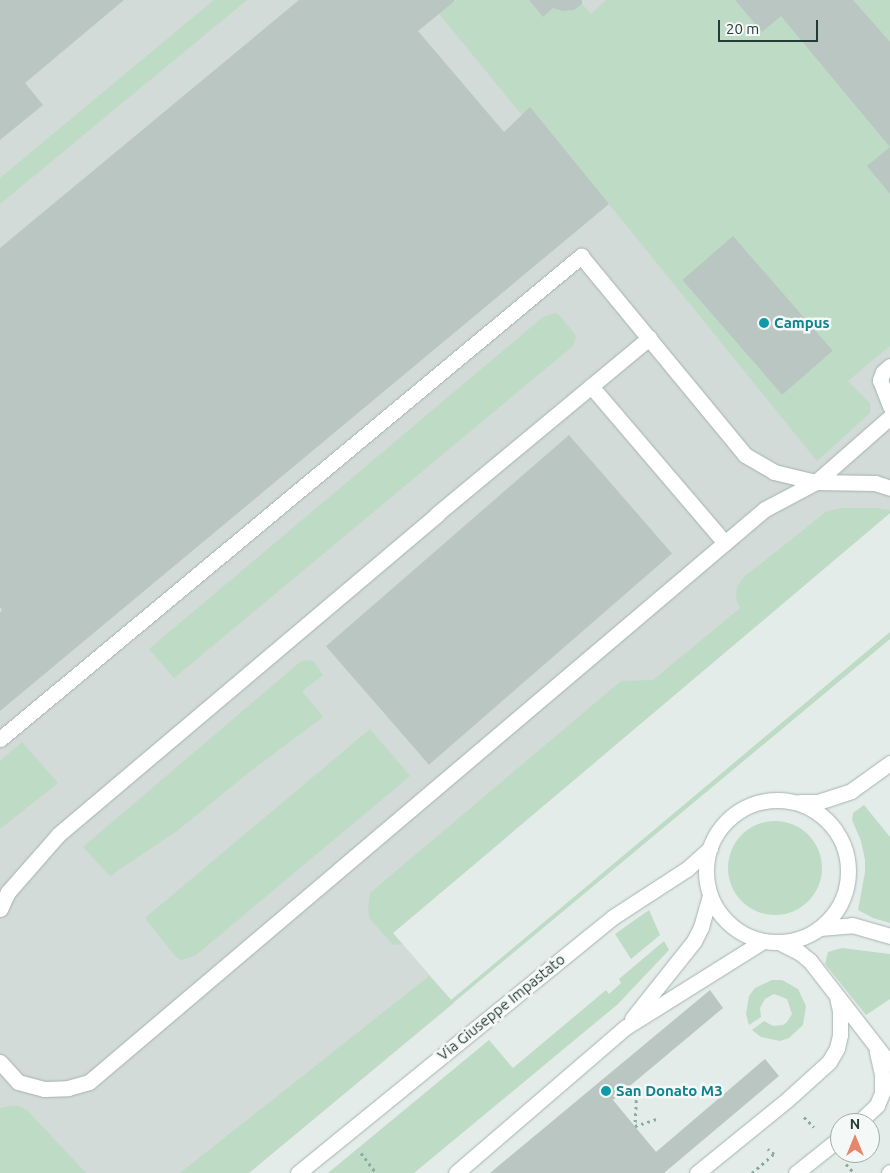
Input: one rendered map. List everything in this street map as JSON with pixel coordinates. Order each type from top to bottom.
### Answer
[{"type":"street","points":[[0,739],[581,256],[745,455],[774,472],[816,482],[875,484],[890,488]]},
{"type":"street","points":[[0,909],[8,892],[59,834],[650,338]]},
{"type":"street","points":[[890,366],[883,372],[880,380],[890,406]]},
{"type":"street","points":[[591,386],[725,543]]},
{"type":"street","points":[[0,1062],[18,1082],[44,1089],[68,1088],[89,1082],[765,509],[816,482],[890,417]]},
{"type":"street","points":[[790,802],[807,807],[823,816],[835,830],[844,846],[848,864],[848,882],[843,899],[833,915],[820,928],[807,936],[779,942],[763,941],[742,933],[725,920],[710,896],[706,872],[710,848],[720,829],[737,813],[757,803],[790,802],[818,802],[833,798],[865,783],[890,763]]},
{"type":"street","name":"Via Giuseppe Impastato","points":[[298,1173],[612,917],[687,869],[710,848]]},
{"type":"street","points":[[626,1027],[694,941],[701,928],[710,896]]},
{"type":"street","points":[[820,928],[852,925],[890,936]]},
{"type":"street","points":[[456,1173],[626,1027],[763,941]]},
{"type":"street","points":[[779,942],[793,948],[810,961],[890,1064]]},
{"type":"street","points":[[697,1173],[788,1099],[829,1062],[837,1048],[840,1035],[840,1011],[836,996]]},
{"type":"street","points":[[870,1113],[882,1093],[882,1068],[874,1044]]},
{"type":"street","points":[[796,1173],[830,1146]]},
{"type":"path","points":[[637,1087],[635,1126],[657,1118]]},
{"type":"path","points":[[802,1115],[819,1134]]},
{"type":"path","points":[[357,1149],[376,1173]]},
{"type":"path","points":[[752,1173],[774,1154]]},
{"type":"path","points":[[845,1163],[854,1173]]},
{"type":"shaded area","points":[[0,0],[890,0],[890,513],[393,933],[454,1003],[249,1173],[0,1173]]},
{"type":"green space","points":[[214,0],[247,0],[0,204],[0,178]]},
{"type":"green space","points":[[457,0],[529,0],[543,17],[553,8],[562,11],[574,10],[582,4],[591,14],[606,0],[890,0],[890,346],[848,381],[870,403],[870,413],[817,461],[609,204],[522,115],[439,14]]},
{"type":"green space","points":[[555,313],[559,315],[574,333],[576,337],[573,346],[174,678],[149,649],[543,317]]},
{"type":"green space","points":[[842,508],[875,508],[890,510],[890,513],[393,933],[402,944],[393,945],[370,919],[368,910],[370,893],[621,681],[653,680],[740,608],[736,599],[737,587],[744,577],[827,511]]},
{"type":"green space","points":[[890,632],[890,639],[249,1173],[180,1173],[429,976],[451,1000]]},
{"type":"green space","points":[[313,661],[323,675],[302,691],[323,717],[252,770],[177,831],[110,876],[83,847],[300,662]]},
{"type":"green space","points":[[370,729],[410,776],[195,956],[181,960],[175,956],[145,918]]},
{"type":"green space","points":[[22,742],[58,783],[0,829],[0,761]]},
{"type":"green space","points":[[864,805],[890,837],[890,923],[873,918],[858,910],[865,872],[865,860],[861,841],[852,820],[853,813]]},
{"type":"green space","points":[[775,821],[793,824],[808,835],[819,850],[822,868],[819,886],[808,901],[793,912],[775,915],[757,912],[742,901],[731,886],[728,868],[731,850],[742,835],[757,824]]},
{"type":"green space","points":[[649,910],[660,935],[631,959],[615,934]]},
{"type":"green space","points":[[664,941],[669,950],[618,1004],[414,1173],[328,1173],[489,1040],[513,1068],[606,990],[609,994],[621,983],[619,979]]},
{"type":"green space","points":[[842,948],[890,954],[890,999],[866,1015],[825,964],[828,952]]},
{"type":"green space","points":[[772,980],[782,980],[798,989],[806,1006],[803,1025],[789,1038],[780,1041],[761,1037],[752,1030],[764,1021],[773,1026],[783,1025],[787,1022],[792,1014],[787,999],[774,994],[765,999],[760,1008],[761,1017],[749,1025],[746,1014],[749,996],[755,988]]},
{"type":"green space","points":[[19,1106],[27,1110],[86,1173],[0,1173],[0,1108]]},
{"type":"building","points":[[0,0],[124,0],[25,83],[43,105],[0,140]]},
{"type":"building","points":[[299,0],[454,0],[418,31],[504,132],[530,107],[609,204],[0,711],[0,613],[2,610],[0,607],[0,248]]},
{"type":"building","points":[[529,0],[582,0],[582,4],[574,10],[562,11],[553,8],[543,17]]},
{"type":"building","points":[[735,0],[853,0],[890,42],[890,147],[781,16],[762,32]]},
{"type":"building","points":[[890,147],[890,194],[867,166]]},
{"type":"building","name":"Campus","points":[[733,236],[833,351],[782,395],[682,280]]},
{"type":"building","points":[[569,435],[672,553],[429,765],[326,646]]},
{"type":"building","name":"San Donato M3","points":[[710,990],[723,1008],[613,1100],[656,1152],[765,1059],[779,1076],[664,1173],[490,1173]]},
{"type":"place","name":"Campus","points":[[764,323]]},
{"type":"place","name":"San Donato M3","points":[[606,1091]]}]
